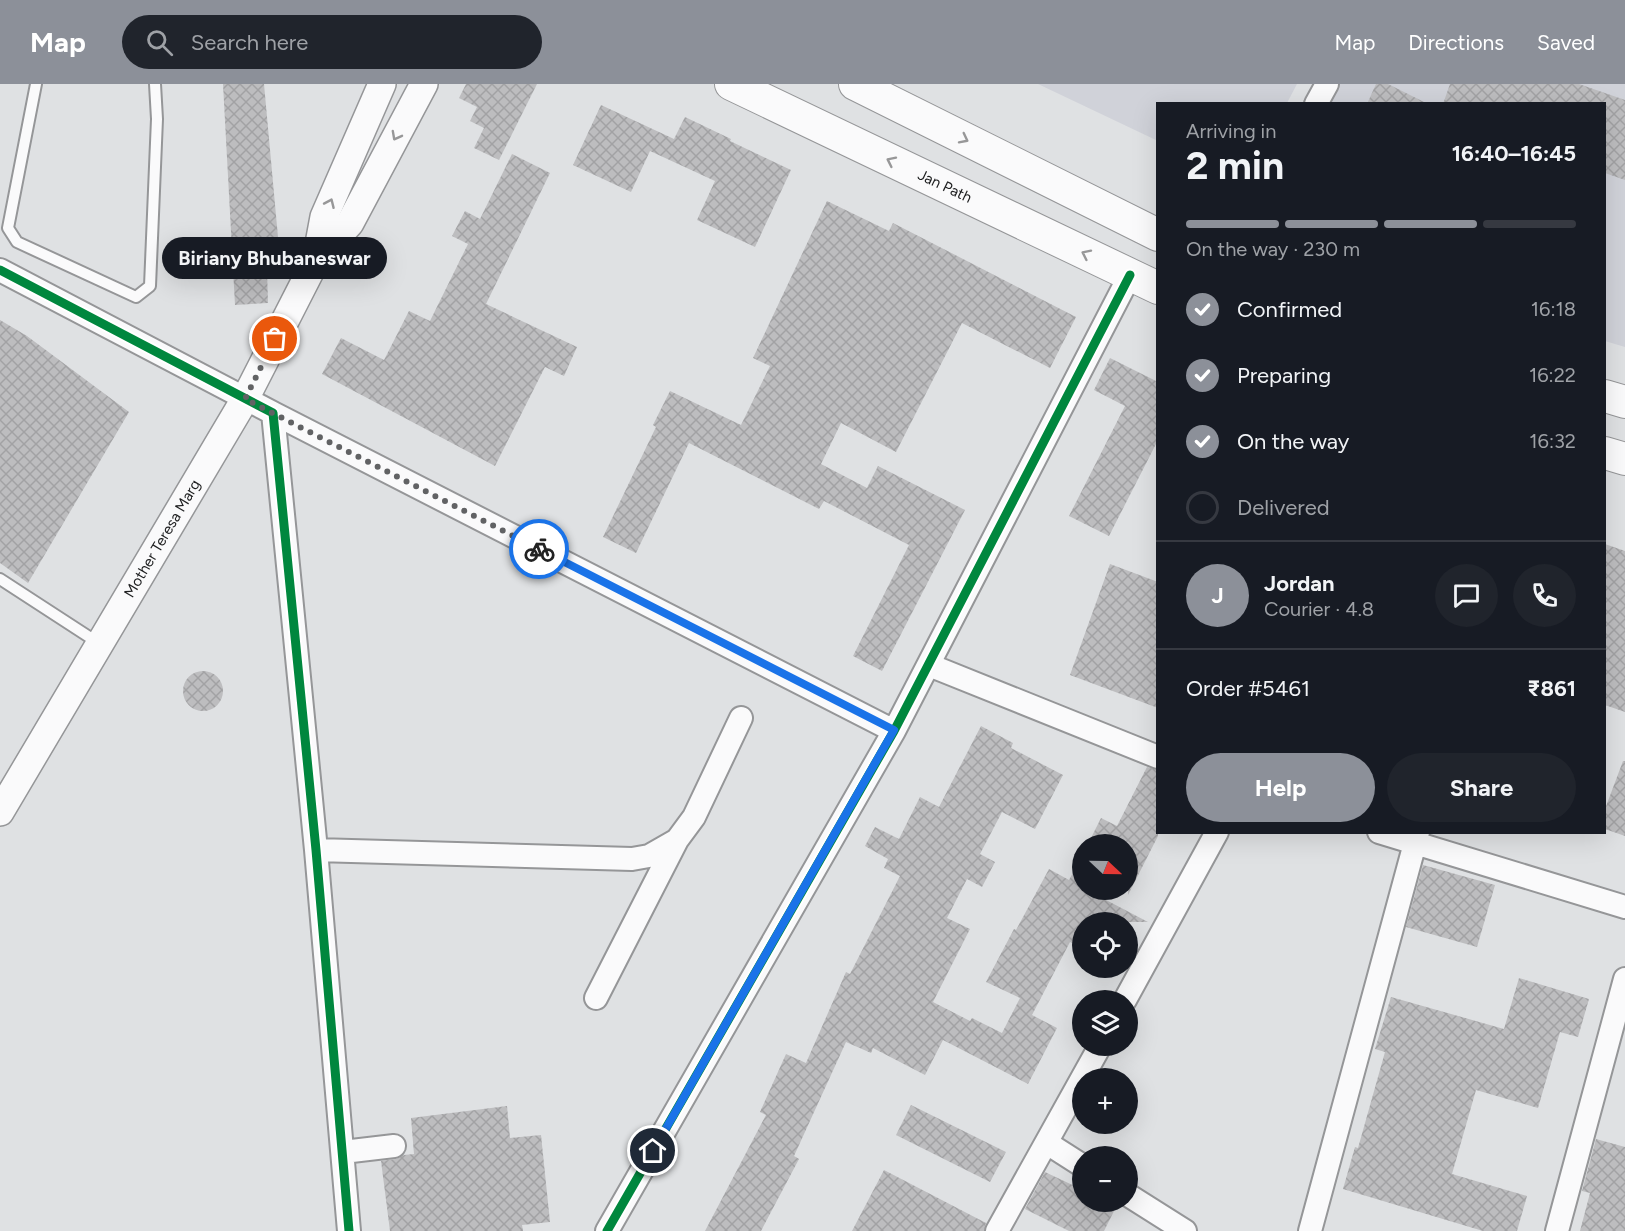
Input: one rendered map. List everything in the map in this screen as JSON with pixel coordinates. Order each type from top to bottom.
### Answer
[{"type":"main road","name":"Jan Path","points":[[732,84],[1144,282]]},
{"type":"main road","points":[[855,84],[1156,234]]},
{"type":"main road","points":[[1606,396],[1625,402]]},
{"type":"main road","points":[[1606,453],[1625,459]]},
{"type":"street","name":"Mother Teresa Marg","points":[[316,260],[324,217],[382,84]]},
{"type":"street","name":"Mother Teresa Marg","points":[[0,812],[245,399],[316,260],[350,223],[424,84]]},
{"type":"street","points":[[1317,102],[1327,84]]},
{"type":"street","points":[[0,270],[273,414],[894,730]]},
{"type":"street","points":[[607,1231],[894,730],[1144,282]]},
{"type":"street","points":[[273,414],[316,850],[348,1231]]},
{"type":"street","points":[[929,665],[1156,755]]},
{"type":"street","points":[[596,998],[677,840],[694,817],[741,718]]},
{"type":"street","points":[[1130,990],[1216,834]]},
{"type":"street","points":[[1391,834],[1416,838],[1625,907]]},
{"type":"street","points":[[1310,1231],[1416,838]]},
{"type":"street","points":[[316,850],[632,859],[649,856],[677,840]]},
{"type":"street","points":[[1557,1231],[1625,979]]},
{"type":"street","points":[[998,1231],[1095,1056]]},
{"type":"street","points":[[1047,1143],[1072,1159]]},
{"type":"street","points":[[343,1152],[394,1146]]},
{"type":"street","points":[[1138,1201],[1185,1231]]},
{"type":"lane","points":[[36,84],[8,228],[17,242],[136,297],[150,286],[157,118],[155,84]]},
{"type":"lane","points":[[0,579],[100,644]]},
{"type":"shaded area","points":[[1038,84],[1297,84],[1288,102],[1156,102],[1156,140]]},
{"type":"shaded area","points":[[1338,84],[1625,84],[1625,347],[1606,341],[1606,102],[1329,102]]},
{"type":"building","points":[[223,84],[264,84],[281,270],[267,271],[268,303],[235,305]]},
{"type":"building","points":[[466,84],[537,84],[499,160],[474,148],[484,128],[470,121],[477,107],[459,98]]},
{"type":"building","points":[[1376,84],[1388,84],[1424,102],[1368,102]]},
{"type":"building","points":[[1450,84],[1579,84],[1625,100],[1625,180],[1606,173],[1606,102],[1444,102]]},
{"type":"building","points":[[601,105],[674,139],[685,117],[791,170],[755,247],[697,220],[715,181],[650,151],[631,192],[573,165]]},
{"type":"building","points":[[512,154],[550,173],[486,304],[577,347],[564,376],[545,367],[495,466],[322,374],[341,338],[384,360],[409,311],[430,321],[468,244],[452,236],[465,211],[480,219]]},
{"type":"building","points":[[827,201],[889,231],[893,223],[1076,317],[1050,368],[962,323],[896,452],[841,423],[821,464],[867,488],[878,466],[965,510],[882,671],[853,656],[909,545],[824,501],[819,509],[689,443],[636,553],[603,537],[656,427],[653,425],[670,391],[741,425],[770,366],[753,358]]},
{"type":"building","points":[[0,320],[27,336],[129,412],[28,583],[0,563]]},
{"type":"building","points":[[1110,358],[1156,381],[1156,444],[1109,536],[1069,516],[1125,406],[1094,390]]},
{"type":"building","points":[[1606,544],[1625,551],[1625,712],[1606,705]]},
{"type":"building","points":[[1110,564],[1156,581],[1156,707],[1070,675]]},
{"type":"building","points":[[203,671],[217,677],[223,691],[217,705],[203,711],[189,705],[183,691],[189,677]]},
{"type":"building","points":[[981,726],[1013,743],[1011,748],[1063,775],[1035,829],[1002,812],[980,854],[995,862],[982,887],[967,879],[947,918],[970,929],[933,1002],[970,1021],[972,1018],[1002,1033],[1020,998],[986,982],[1049,869],[1069,880],[1072,874],[1072,900],[1106,900],[1129,912],[1072,912],[1072,943],[1070,942],[1032,1015],[1057,1028],[1028,1084],[943,1040],[925,1075],[873,1048],[871,1053],[846,1042],[794,1156],[799,1159],[761,1231],[705,1231],[766,1115],[760,1112],[786,1054],[806,1063],[846,972],[850,974],[900,876],[884,868],[888,859],[865,846],[875,827],[899,839],[920,797],[939,807]]},
{"type":"building","points":[[1623,761],[1625,761],[1625,836],[1606,829],[1606,806]]},
{"type":"building","points":[[1147,767],[1156,769],[1156,834],[1158,836],[1138,875],[1138,834],[1093,834],[1101,818],[1117,826]]},
{"type":"building","points":[[1423,865],[1495,885],[1477,947],[1406,927]]},
{"type":"building","points":[[1138,917],[1148,922],[1138,922]]},
{"type":"building","points":[[1519,978],[1589,999],[1578,1037],[1560,1032],[1538,1108],[1476,1090],[1452,1174],[1527,1196],[1517,1231],[1483,1231],[1343,1189],[1355,1147],[1358,1148],[1385,1052],[1375,1049],[1391,997],[1504,1029]]},
{"type":"building","points":[[911,1105],[1006,1152],[990,1182],[896,1135]]},
{"type":"building","points":[[507,1106],[510,1138],[541,1135],[550,1222],[522,1225],[523,1231],[390,1231],[381,1161],[414,1154],[411,1118]]},
{"type":"building","points":[[1596,1139],[1625,1147],[1625,1231],[1580,1231],[1590,1193],[1582,1191]]},
{"type":"building","points":[[884,1170],[986,1223],[984,1231],[852,1231]]},
{"type":"building","points":[[1045,1172],[1072,1185],[1072,1212],[1114,1212],[1104,1231],[1069,1231],[1025,1209]]},
{"type":"cycle path","points":[[0,270],[273,413],[316,850],[349,1231]]},
{"type":"cycle path","points":[[607,1231],[894,731],[1130,275]]},
{"type":"way so far","points":[[275,339],[245,399],[539,549]]},
{"type":"place","name":"Biriany Bhubaneswar","points":[[275,339]]},
{"type":"route","points":[[539,549],[894,730],[653,1151]]}]
